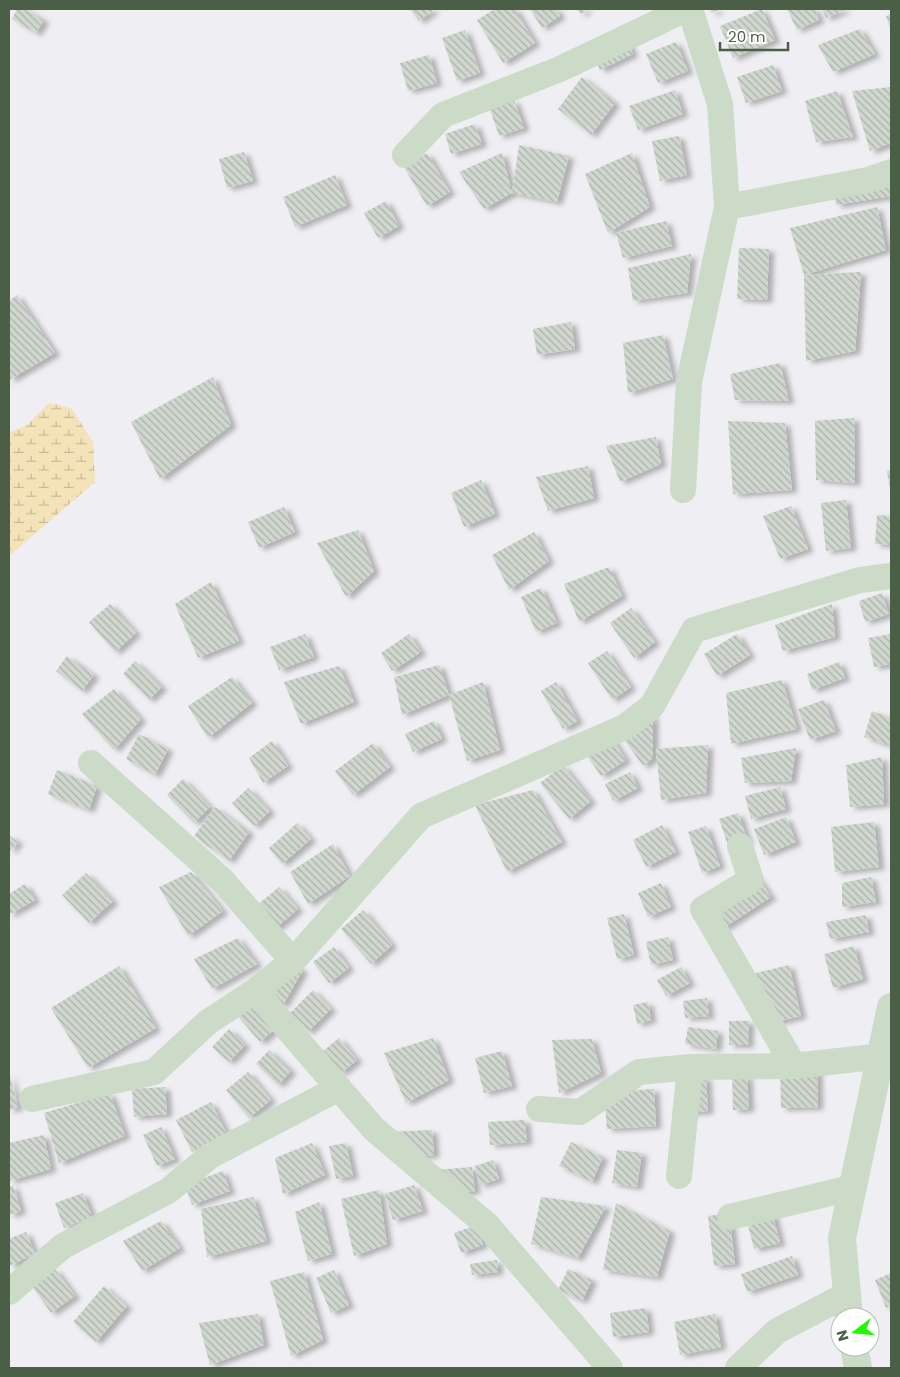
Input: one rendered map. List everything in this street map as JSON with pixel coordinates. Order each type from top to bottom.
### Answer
[{"type":"street","points":[[404,155],[443,115],[560,69],[688,9],[720,104],[726,207],[689,382],[683,490]]},
{"type":"street","points":[[726,207],[868,180],[891,172]]},
{"type":"street","points":[[32,1099],[154,1072],[201,1028],[255,991],[293,961],[421,816],[625,727],[652,706],[694,630],[860,580],[891,576]]},
{"type":"street","points":[[91,763],[222,880],[293,961]]},
{"type":"street","points":[[740,846],[751,880],[703,909],[794,1066]]},
{"type":"street","points":[[255,991],[374,1129],[487,1225],[610,1368]]},
{"type":"street","points":[[738,1368],[777,1331],[847,1306],[842,1238],[851,1188],[882,1056],[891,1006]]},
{"type":"street","points":[[539,1109],[580,1112],[639,1072],[690,1067],[794,1066],[882,1056]]},
{"type":"street","points":[[679,1176],[690,1067]]},
{"type":"street","points":[[9,1292],[63,1246],[168,1191],[210,1156],[339,1088]]},
{"type":"street","points":[[730,1217],[851,1188]]},
{"type":"green space","points":[[49,403],[71,408],[93,442],[95,482],[9,556],[9,433],[27,425]]},
{"type":"building","points":[[17,9],[25,9],[44,20],[36,33],[12,19]]},
{"type":"building","points":[[410,9],[435,9],[419,21]]},
{"type":"building","points":[[495,9],[515,9],[535,43],[503,63],[477,20]]},
{"type":"building","points":[[530,9],[556,9],[560,16],[542,28]]},
{"type":"building","points":[[577,9],[588,9],[581,14]]},
{"type":"building","points":[[709,9],[720,9],[712,13]]},
{"type":"building","points":[[762,9],[775,40],[733,58],[720,26]]},
{"type":"building","points":[[787,9],[815,9],[819,20],[797,30]]},
{"type":"building","points":[[822,9],[847,9],[826,18]]},
{"type":"building","points":[[891,14],[891,30],[886,16]]},
{"type":"building","points":[[860,29],[875,54],[833,72],[818,45]]},
{"type":"building","points":[[465,30],[480,73],[457,81],[442,38]]},
{"type":"building","points":[[627,41],[633,54],[600,70],[594,57]]},
{"type":"building","points":[[676,42],[688,71],[658,83],[646,54]]},
{"type":"building","points":[[429,55],[437,83],[408,91],[400,63]]},
{"type":"building","points":[[773,65],[782,91],[746,103],[737,77]]},
{"type":"building","points":[[582,77],[615,103],[591,135],[558,109]]},
{"type":"building","points":[[891,87],[891,143],[870,151],[852,91]]},
{"type":"building","points":[[675,90],[683,114],[638,130],[629,106]]},
{"type":"building","points":[[837,91],[853,137],[816,142],[805,101]]},
{"type":"building","points":[[514,100],[524,128],[499,136],[490,109]]},
{"type":"building","points":[[475,124],[482,144],[451,154],[445,134]]},
{"type":"building","points":[[679,136],[687,175],[660,181],[652,141]]},
{"type":"building","points":[[519,145],[569,156],[557,202],[512,193]]},
{"type":"building","points":[[244,152],[253,181],[227,188],[219,159]]},
{"type":"building","points":[[427,153],[450,192],[427,206],[404,167]]},
{"type":"building","points":[[502,153],[512,193],[484,209],[459,172]]},
{"type":"building","points":[[632,153],[650,207],[608,233],[585,174]]},
{"type":"building","points":[[891,171],[891,196],[836,205],[832,181]]},
{"type":"building","points":[[335,175],[347,205],[295,227],[283,197]]},
{"type":"building","points":[[386,201],[399,226],[378,238],[364,213]]},
{"type":"building","points":[[877,207],[886,250],[804,275],[790,228]]},
{"type":"building","points":[[666,221],[672,246],[623,258],[616,233]]},
{"type":"building","points":[[739,248],[769,249],[767,300],[737,299]]},
{"type":"building","points":[[691,254],[687,293],[633,301],[628,268]]},
{"type":"building","points":[[861,272],[855,351],[806,361],[804,275]]},
{"type":"building","points":[[17,295],[55,353],[9,380],[9,301]]},
{"type":"building","points":[[571,322],[575,349],[537,355],[533,329]]},
{"type":"building","points":[[663,335],[673,379],[628,393],[623,343]]},
{"type":"building","points":[[780,363],[789,401],[735,400],[730,374]]},
{"type":"building","points":[[213,377],[231,425],[160,479],[131,422]]},
{"type":"building","points":[[854,418],[855,483],[816,480],[815,421]]},
{"type":"building","points":[[728,421],[785,423],[792,490],[733,494]]},
{"type":"building","points":[[656,437],[661,464],[620,482],[606,446]]},
{"type":"building","points":[[588,466],[594,498],[548,511],[536,477]]},
{"type":"building","points":[[891,470],[891,489],[890,489],[887,471]]},
{"type":"building","points":[[481,480],[495,514],[464,527],[451,493]]},
{"type":"building","points":[[846,500],[851,548],[826,551],[821,503]]},
{"type":"building","points":[[791,506],[808,549],[780,559],[763,516]]},
{"type":"building","points":[[284,507],[295,532],[259,548],[248,522]]},
{"type":"building","points":[[877,515],[891,516],[891,545],[875,544]]},
{"type":"building","points":[[358,530],[374,571],[346,597],[317,543]]},
{"type":"building","points":[[534,532],[549,561],[509,590],[492,555]]},
{"type":"building","points":[[609,567],[622,596],[579,622],[564,584]]},
{"type":"building","points":[[211,582],[239,641],[198,658],[175,604]]},
{"type":"building","points":[[541,588],[557,623],[536,632],[521,597]]},
{"type":"building","points":[[882,593],[889,614],[865,622],[859,601]]},
{"type":"building","points":[[110,604],[136,633],[115,652],[89,622]]},
{"type":"building","points":[[832,604],[835,637],[783,651],[775,625]]},
{"type":"building","points":[[631,608],[655,642],[634,658],[610,623]]},
{"type":"building","points":[[305,634],[314,657],[279,670],[270,647]]},
{"type":"building","points":[[409,634],[421,652],[392,671],[381,653]]},
{"type":"building","points":[[737,634],[750,655],[717,676],[704,654]]},
{"type":"building","points":[[891,634],[891,664],[874,667],[868,638]]},
{"type":"building","points":[[607,651],[631,687],[612,700],[588,663]]},
{"type":"building","points":[[67,656],[94,675],[82,691],[56,671]]},
{"type":"building","points":[[135,661],[162,687],[149,700],[123,674]]},
{"type":"building","points":[[839,662],[845,678],[812,690],[807,674]]},
{"type":"building","points":[[439,665],[449,695],[402,715],[394,677]]},
{"type":"building","points":[[339,666],[354,702],[301,724],[284,682]]},
{"type":"building","points":[[232,677],[252,703],[208,738],[188,706]]},
{"type":"building","points":[[782,680],[797,729],[731,744],[726,693]]},
{"type":"building","points":[[483,682],[500,750],[467,761],[449,695]]},
{"type":"building","points":[[556,682],[578,721],[563,729],[541,691]]},
{"type":"building","points":[[114,689],[141,719],[114,750],[82,714]]},
{"type":"building","points":[[824,700],[836,731],[810,740],[798,709]]},
{"type":"building","points":[[872,711],[891,718],[891,746],[864,737]]},
{"type":"building","points":[[653,713],[653,758],[643,766],[623,738]]},
{"type":"building","points":[[434,721],[442,739],[413,752],[405,734]]},
{"type":"building","points":[[139,734],[168,749],[155,775],[126,759]]},
{"type":"building","points":[[611,737],[626,760],[601,776],[586,754]]},
{"type":"building","points":[[272,741],[288,766],[263,783],[249,758]]},
{"type":"building","points":[[373,743],[390,767],[353,795],[335,771]]},
{"type":"building","points":[[708,745],[706,793],[661,800],[656,749]]},
{"type":"building","points":[[796,748],[791,781],[745,783],[741,758]]},
{"type":"building","points":[[882,757],[884,804],[850,807],[846,765]]},
{"type":"building","points":[[563,765],[591,801],[569,819],[540,783]]},
{"type":"building","points":[[57,770],[97,786],[89,810],[48,794]]},
{"type":"building","points":[[630,772],[638,788],[613,801],[605,784]]},
{"type":"building","points":[[183,779],[210,807],[194,823],[167,795]]},
{"type":"building","points":[[780,787],[786,809],[751,819],[745,796]]},
{"type":"building","points":[[248,788],[270,811],[254,826],[232,803]]},
{"type":"building","points":[[533,790],[562,842],[507,872],[475,805]]},
{"type":"building","points":[[215,807],[249,832],[229,861],[194,836]]},
{"type":"building","points":[[738,813],[748,842],[729,848],[719,819]]},
{"type":"building","points":[[786,817],[796,842],[764,855],[754,829]]},
{"type":"building","points":[[874,822],[879,867],[835,872],[831,827]]},
{"type":"building","points":[[297,823],[311,839],[282,864],[269,848]]},
{"type":"building","points":[[662,825],[676,852],[646,867],[633,840]]},
{"type":"building","points":[[706,826],[720,866],[702,873],[688,832]]},
{"type":"building","points":[[9,835],[18,842],[9,852]]},
{"type":"building","points":[[333,844],[350,876],[308,904],[290,872]]},
{"type":"building","points":[[191,872],[223,911],[188,936],[159,887]]},
{"type":"building","points":[[86,873],[113,901],[89,923],[62,895]]},
{"type":"building","points":[[757,876],[771,897],[722,929],[708,908]]},
{"type":"building","points":[[871,877],[876,902],[842,907],[842,883]]},
{"type":"building","points":[[661,883],[671,907],[648,917],[638,893]]},
{"type":"building","points":[[25,884],[35,900],[9,915],[9,894]]},
{"type":"building","points":[[279,887],[298,909],[275,929],[256,906]]},
{"type":"building","points":[[363,910],[392,945],[371,964],[341,929]]},
{"type":"building","points":[[624,914],[634,955],[617,959],[607,918]]},
{"type":"building","points":[[866,915],[869,932],[830,939],[826,922]]},
{"type":"building","points":[[668,937],[673,960],[651,965],[646,942]]},
{"type":"building","points":[[238,938],[257,964],[212,989],[194,959]]},
{"type":"building","points":[[854,946],[863,979],[833,988],[824,954]]},
{"type":"building","points":[[334,947],[349,968],[329,983],[313,962]]},
{"type":"building","points":[[291,963],[303,970],[283,1005],[271,998]]},
{"type":"building","points":[[789,965],[801,1016],[768,1024],[756,973]]},
{"type":"building","points":[[119,966],[156,1028],[88,1068],[51,1008]]},
{"type":"building","points":[[681,967],[690,983],[666,996],[657,980]]},
{"type":"building","points":[[313,990],[331,1009],[308,1032],[290,1013]]},
{"type":"building","points":[[707,998],[709,1016],[685,1018],[683,1001]]},
{"type":"building","points":[[251,1002],[275,1029],[260,1042],[237,1015]]},
{"type":"building","points":[[648,1002],[651,1020],[637,1024],[633,1005]]},
{"type":"building","points":[[729,1021],[749,1021],[748,1045],[729,1045]]},
{"type":"building","points":[[688,1027],[718,1031],[716,1049],[685,1044]]},
{"type":"building","points":[[229,1029],[245,1045],[229,1062],[212,1047]]},
{"type":"building","points":[[339,1038],[357,1060],[341,1073],[323,1051]]},
{"type":"building","points":[[433,1038],[449,1080],[406,1103],[384,1053]]},
{"type":"building","points":[[592,1039],[601,1073],[559,1093],[552,1040]]},
{"type":"building","points":[[269,1050],[291,1071],[278,1085],[256,1064]]},
{"type":"building","points":[[502,1051],[512,1086],[484,1093],[475,1058]]},
{"type":"building","points":[[817,1065],[818,1107],[781,1108],[780,1066]]},
{"type":"building","points":[[9,1072],[18,1107],[9,1110]]},
{"type":"building","points":[[248,1072],[271,1100],[249,1118],[226,1090]]},
{"type":"building","points":[[747,1075],[749,1109],[733,1110],[732,1076]]},
{"type":"building","points":[[706,1077],[708,1111],[685,1113],[683,1079]]},
{"type":"building","points":[[165,1087],[167,1114],[134,1117],[132,1089]]},
{"type":"building","points":[[654,1089],[656,1126],[607,1129],[604,1092]]},
{"type":"building","points":[[110,1093],[125,1136],[59,1163],[44,1113]]},
{"type":"building","points":[[211,1102],[227,1134],[192,1152],[176,1120]]},
{"type":"building","points":[[525,1120],[527,1142],[490,1145],[488,1122]]},
{"type":"building","points":[[161,1127],[175,1159],[157,1166],[143,1135]]},
{"type":"building","points":[[432,1130],[434,1155],[393,1157],[391,1132]]},
{"type":"building","points":[[44,1135],[51,1169],[9,1181],[9,1143]]},
{"type":"building","points":[[571,1142],[603,1157],[592,1182],[559,1166]]},
{"type":"building","points":[[312,1143],[325,1175],[283,1194],[275,1158]]},
{"type":"building","points":[[346,1143],[353,1176],[336,1179],[329,1146]]},
{"type":"building","points":[[617,1150],[642,1153],[637,1187],[612,1183]]},
{"type":"building","points":[[493,1160],[499,1179],[480,1185],[475,1166]]},
{"type":"building","points":[[472,1167],[475,1191],[438,1195],[436,1170]]},
{"type":"building","points":[[223,1171],[230,1191],[192,1205],[185,1185]]},
{"type":"building","points":[[13,1185],[21,1211],[9,1215],[9,1187]]},
{"type":"building","points":[[414,1185],[423,1211],[393,1220],[385,1194]]},
{"type":"building","points":[[379,1190],[387,1244],[354,1256],[341,1199]]},
{"type":"building","points":[[83,1193],[92,1217],[64,1228],[55,1203]]},
{"type":"building","points":[[253,1197],[267,1241],[207,1257],[201,1209]]},
{"type":"building","points":[[541,1197],[606,1206],[578,1258],[531,1244]]},
{"type":"building","points":[[769,1199],[780,1243],[754,1249],[743,1206]]},
{"type":"building","points":[[319,1202],[332,1254],[308,1261],[295,1212]]},
{"type":"building","points":[[616,1203],[670,1231],[657,1277],[603,1270]]},
{"type":"building","points":[[729,1213],[735,1264],[714,1266],[708,1216]]},
{"type":"building","points":[[161,1221],[180,1248],[142,1271],[123,1241]]},
{"type":"building","points":[[476,1225],[483,1245],[461,1253],[454,1233]]},
{"type":"building","points":[[26,1232],[35,1254],[9,1266],[9,1239]]},
{"type":"building","points":[[792,1256],[798,1275],[747,1292],[741,1274]]},
{"type":"building","points":[[497,1260],[498,1272],[472,1275],[470,1264]]},
{"type":"building","points":[[55,1269],[75,1296],[51,1313],[32,1286]]},
{"type":"building","points":[[568,1269],[592,1280],[582,1301],[558,1290]]},
{"type":"building","points":[[334,1270],[349,1305],[331,1313],[316,1278]]},
{"type":"building","points":[[304,1272],[323,1340],[291,1356],[270,1281]]},
{"type":"building","points":[[891,1273],[891,1306],[886,1308],[875,1280]]},
{"type":"building","points":[[104,1286],[127,1306],[96,1342],[73,1322]]},
{"type":"building","points":[[646,1308],[649,1332],[613,1337],[610,1313]]},
{"type":"building","points":[[258,1314],[264,1345],[210,1365],[199,1323]]},
{"type":"building","points":[[715,1314],[721,1347],[680,1355],[674,1322]]}]
